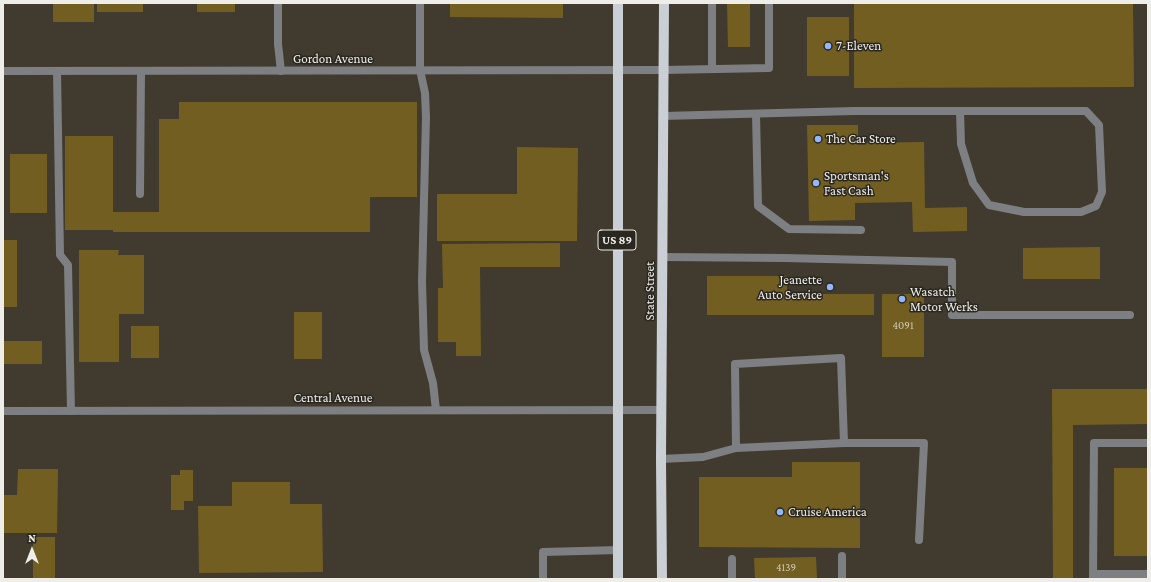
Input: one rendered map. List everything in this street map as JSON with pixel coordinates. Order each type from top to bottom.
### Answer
[{"type":"main road","name":"US 89","points":[[618,3],[618,579]]},
{"type":"main road","name":"State Street","points":[[662,579],[661,459],[664,3]]},
{"type":"street","points":[[278,3],[278,44],[281,71]]},
{"type":"street","points":[[420,3],[420,70],[425,93],[426,117],[422,282],[424,350],[433,383],[436,410]]},
{"type":"street","points":[[712,3],[712,69]]},
{"type":"street","name":"Gordon Avenue","points":[[3,71],[664,70],[769,68],[769,3]]},
{"type":"street","points":[[57,71],[60,255],[68,265],[71,411]]},
{"type":"street","points":[[140,194],[141,71]]},
{"type":"street","points":[[664,116],[854,111],[960,111],[1086,111],[1100,125],[1102,192],[1096,206],[1081,212],[1024,212],[989,205],[973,183],[960,144],[960,111]]},
{"type":"street","points":[[756,114],[758,206],[789,229],[861,230]]},
{"type":"street","points":[[663,257],[952,262],[952,315],[1130,315]]},
{"type":"street","points":[[736,448],[735,364],[841,358],[844,443]]},
{"type":"street","name":"Central Avenue","points":[[3,411],[662,410]]},
{"type":"street","points":[[661,459],[703,457],[736,448],[844,443],[924,443],[919,540]]},
{"type":"street","points":[[1148,443],[1094,443],[1093,576],[1148,574]]},
{"type":"street","points":[[543,579],[543,552],[619,550]]},
{"type":"street","points":[[842,556],[842,579]]},
{"type":"street","points":[[732,559],[732,579]]},
{"type":"shaded area","points":[[3,3],[1148,3],[1148,579],[3,579]]},
{"type":"building","points":[[53,3],[94,3],[94,22],[53,22]]},
{"type":"building","points":[[97,3],[143,3],[143,12],[97,12]]},
{"type":"building","points":[[197,3],[235,3],[235,12],[197,12]]},
{"type":"building","points":[[450,3],[563,3],[563,18],[450,17]]},
{"type":"building","points":[[727,3],[750,3],[750,47],[728,47]]},
{"type":"building","points":[[854,3],[1133,3],[1134,87],[854,88]]},
{"type":"building","name":"7-Eleven","points":[[807,17],[849,17],[849,76],[807,76]]},
{"type":"building","points":[[179,102],[417,102],[417,197],[370,197],[370,232],[113,232],[113,230],[65,230],[65,136],[113,136],[113,212],[159,212],[159,119],[179,119]]},
{"type":"building","points":[[807,125],[858,125],[858,143],[924,142],[925,208],[967,207],[967,231],[913,232],[912,202],[855,203],[855,220],[809,221]]},
{"type":"building","points":[[517,147],[578,148],[577,241],[437,241],[437,194],[517,194]]},
{"type":"building","points":[[10,154],[47,154],[47,213],[10,213]]},
{"type":"building","points":[[3,240],[17,240],[17,307],[3,307]]},
{"type":"building","points":[[560,243],[560,267],[480,267],[481,356],[456,356],[456,342],[438,342],[438,288],[443,288],[442,244]]},
{"type":"building","points":[[1100,247],[1100,279],[1023,279],[1023,248]]},
{"type":"building","points":[[79,250],[119,250],[118,255],[144,255],[144,314],[119,314],[119,362],[79,362]]},
{"type":"building","points":[[707,276],[787,276],[787,294],[874,294],[874,315],[707,315]]},
{"type":"building","points":[[882,294],[924,294],[924,357],[882,357]]},
{"type":"building","points":[[294,312],[322,312],[322,359],[294,359]]},
{"type":"building","points":[[131,326],[159,326],[159,358],[131,358]]},
{"type":"building","points":[[3,341],[42,341],[42,364],[3,364]]},
{"type":"building","points":[[1052,389],[1148,389],[1148,424],[1073,425],[1073,579],[1053,579]]},
{"type":"building","name":"Cruise America","points":[[792,462],[860,462],[860,548],[699,547],[699,477],[792,477]]},
{"type":"building","points":[[1114,468],[1148,468],[1148,556],[1114,556]]},
{"type":"building","points":[[18,469],[58,469],[57,533],[3,533],[3,495],[17,495]]},
{"type":"building","points":[[180,470],[193,470],[193,501],[184,501],[184,510],[171,510],[171,475],[180,475]]},
{"type":"building","points":[[232,482],[290,482],[290,504],[322,504],[323,572],[199,573],[198,506],[232,506]]},
{"type":"building","points":[[33,537],[55,537],[55,579],[33,579]]},
{"type":"building","points":[[816,557],[817,579],[755,579],[754,558]]},
{"type":"place","name":"7-Eleven","points":[[828,46]]},
{"type":"place","name":"The Car Store","points":[[818,139]]},
{"type":"place","name":"Sportsman's Fast Cash","points":[[816,183]]},
{"type":"place","name":"Jeanette Auto Service","points":[[830,287]]},
{"type":"place","name":"Wasatch Motor Werks","points":[[902,299]]},
{"type":"place","name":"Cruise America","points":[[780,512]]}]
